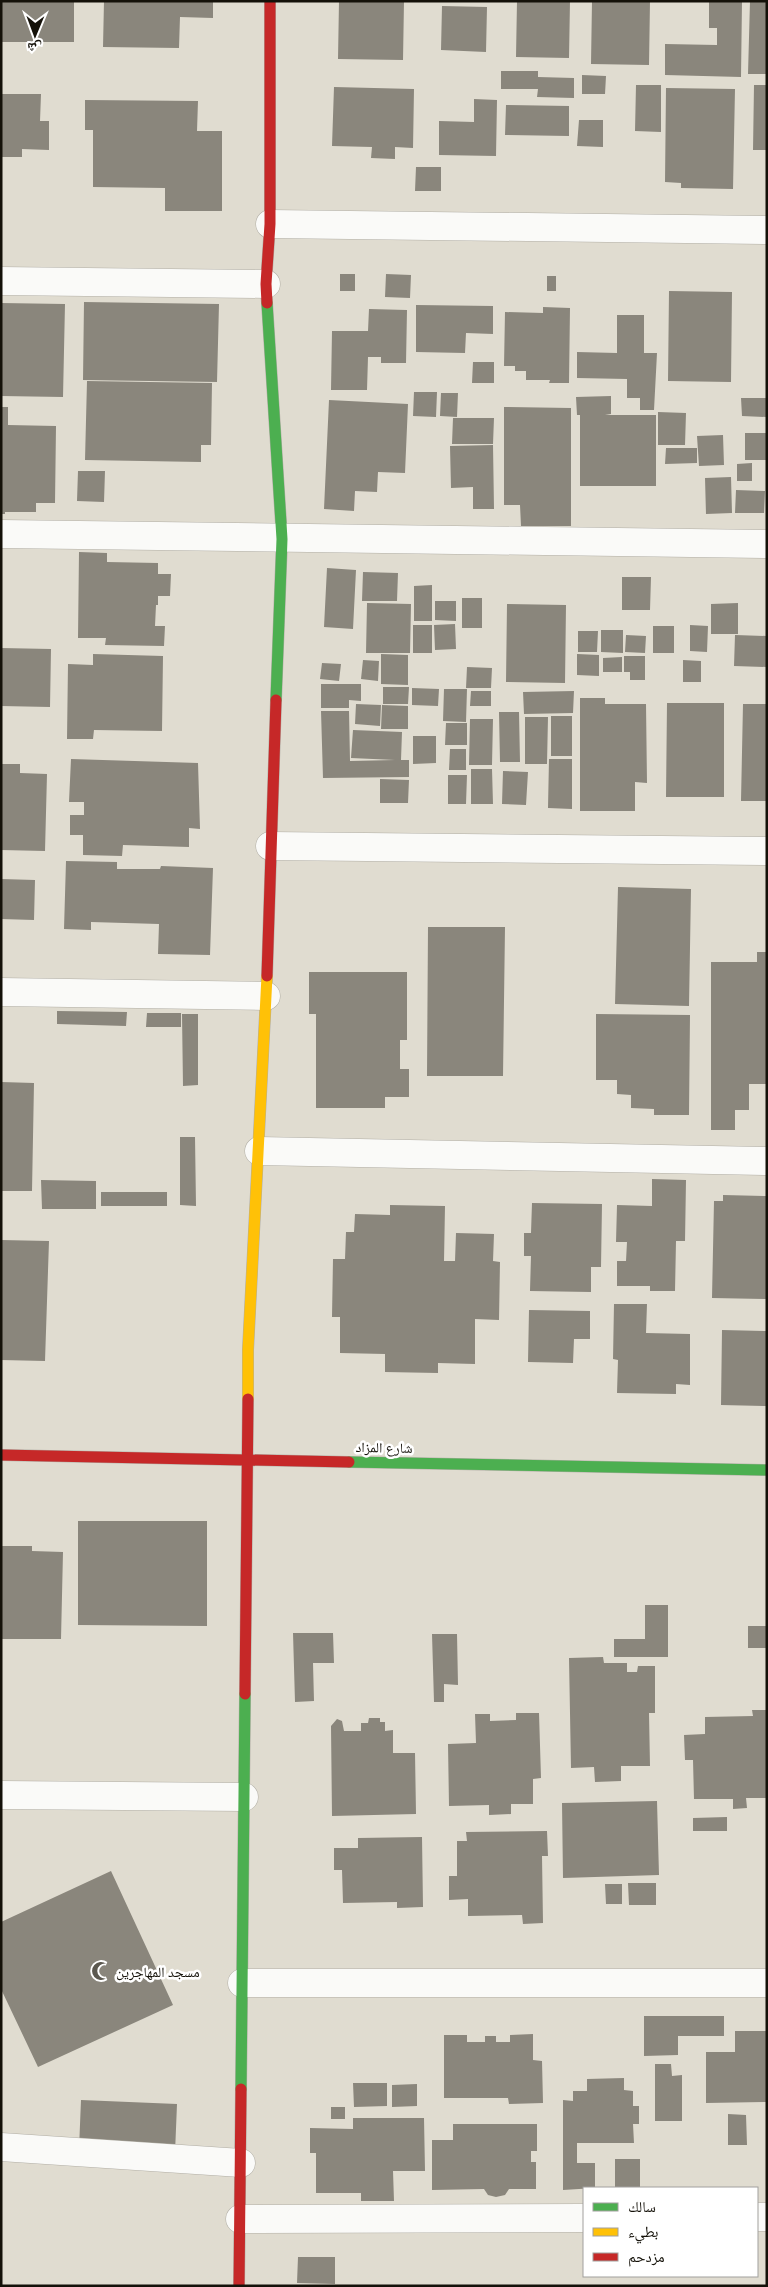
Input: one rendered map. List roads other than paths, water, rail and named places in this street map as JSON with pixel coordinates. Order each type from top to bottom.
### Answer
[{"type":"street","points":[[239,2286],[248,1350],[266,996],[282,538],[266,284],[270,224],[270,1]]},
{"type":"street","points":[[270,224],[767,230]]},
{"type":"street","points":[[1,281],[266,284]]},
{"type":"street","points":[[1,534],[767,544]]},
{"type":"street","points":[[270,846],[767,851]]},
{"type":"street","points":[[1,992],[266,996]]},
{"type":"street","points":[[258,1151],[767,1161]]},
{"type":"street","name":"شارع المزاد","points":[[1,1455],[767,1470]]},
{"type":"street","points":[[1,1796],[244,1798]]},
{"type":"street","points":[[242,1983],[767,1983]]},
{"type":"street","points":[[1,2147],[241,2163]]},
{"type":"street","points":[[240,2219],[583,2218]]},
{"type":"place","name":"مسجد المهاجرين","points":[[101,1971]]}]
